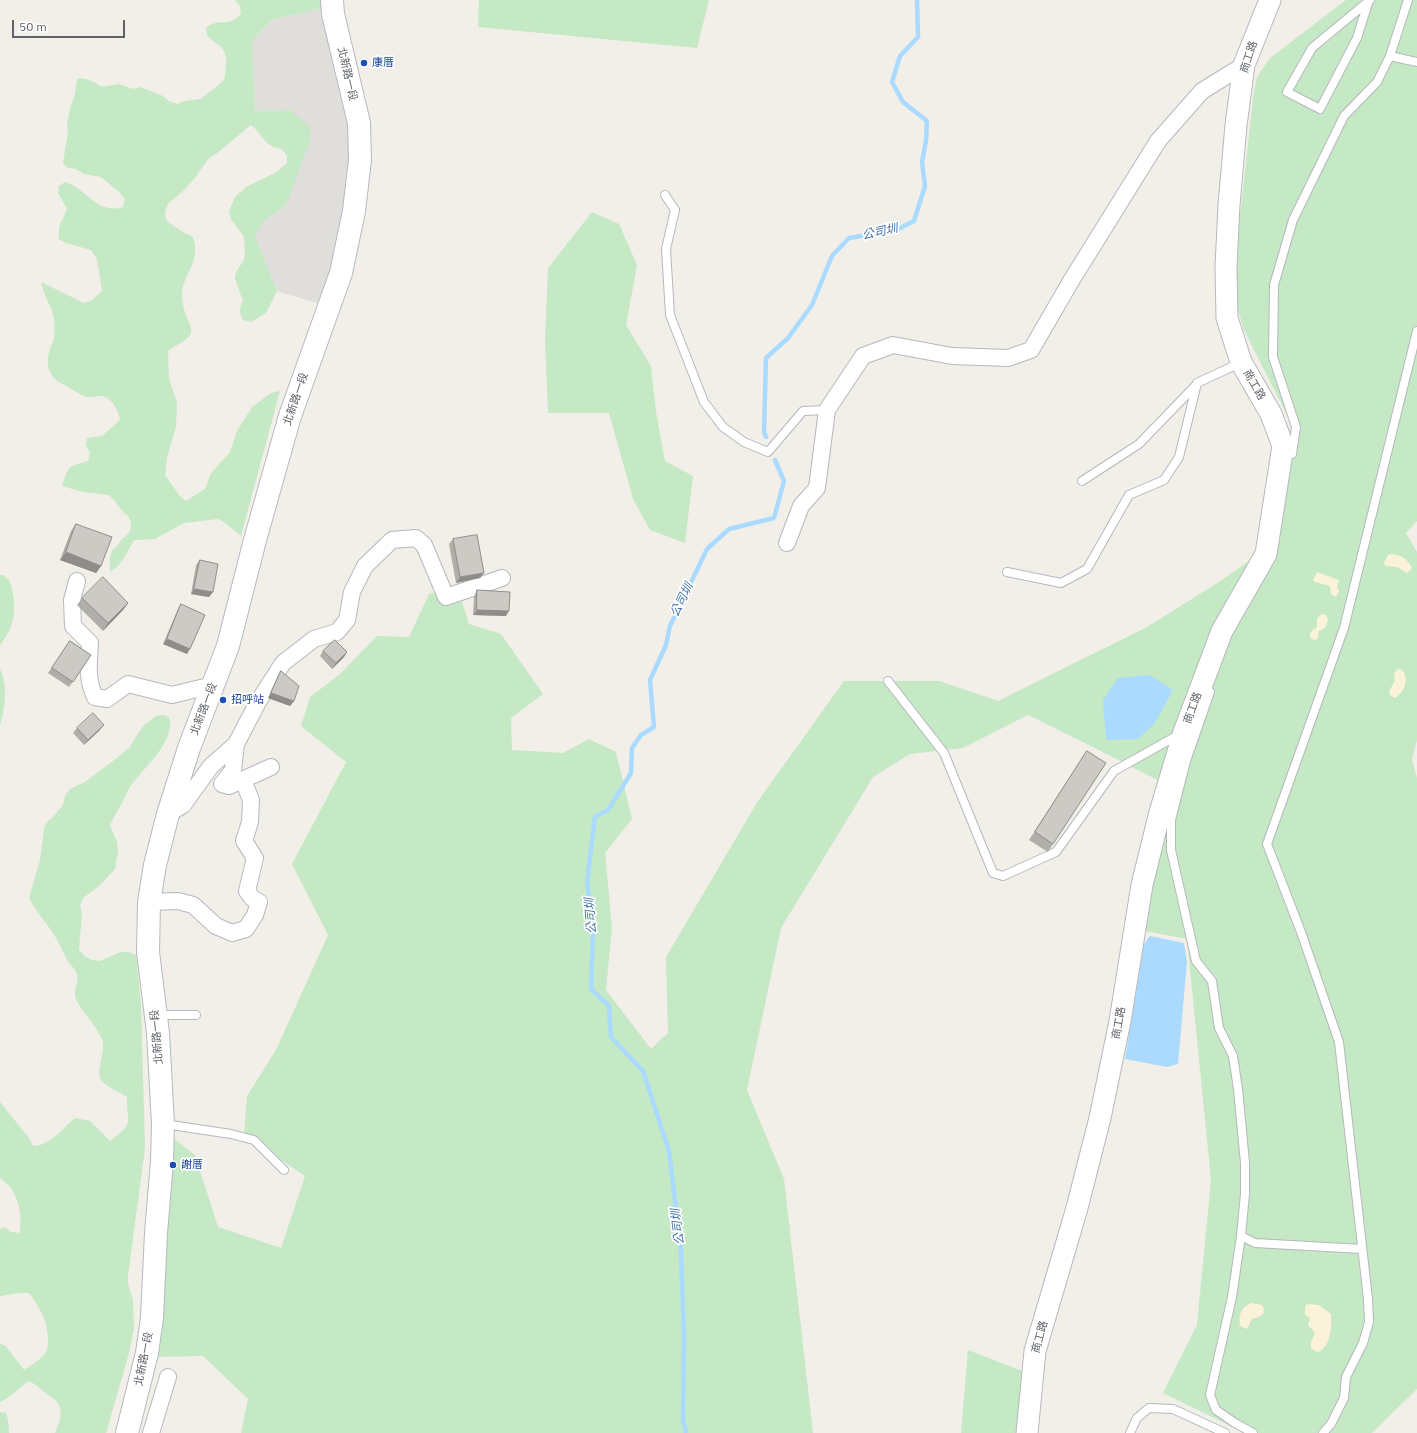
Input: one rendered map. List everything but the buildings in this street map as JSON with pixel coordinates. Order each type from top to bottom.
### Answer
[{"type":"main road","name":"北新路一段","points":[[127,1433],[147,1353],[152,1318],[163,1124],[156,1015],[148,952],[149,902],[155,865],[168,814],[189,748],[228,646],[255,540],[290,416],[341,273],[354,211],[360,160],[359,123],[333,14],[332,0]]},
{"type":"street","name":"商工路","points":[[1027,1433],[1035,1351],[1077,1208],[1100,1118],[1120,1021],[1142,885],[1160,812],[1184,732],[1222,631],[1266,554],[1283,446],[1271,414],[1241,362],[1227,318],[1226,267],[1235,133],[1244,65],[1270,0]]},
{"type":"street","points":[[787,543],[801,506],[817,488],[827,410],[862,356],[894,345],[952,356],[1008,358],[1031,350],[1071,280],[1158,141],[1202,91],[1244,65]]},
{"type":"street","points":[[168,814],[183,805],[211,766],[236,744],[258,702],[283,663],[314,639],[337,632],[347,620],[352,592],[365,566],[392,540],[416,538],[424,546],[446,597],[502,578]]},
{"type":"street","points":[[78,581],[72,600],[73,626],[90,643],[88,669],[90,686],[96,697],[107,699],[128,684],[172,695],[213,685]]},
{"type":"street","points":[[236,744],[233,770],[222,784],[229,786],[271,767]]},
{"type":"street","points":[[149,902],[178,901],[193,905],[216,926],[226,931],[232,933],[246,929],[255,915],[259,902],[252,898],[248,891],[255,858],[244,841],[250,822],[251,800],[243,780]]},
{"type":"street","points":[[151,1433],[168,1377]]},
{"type":"lane","points":[[1291,459],[1296,427],[1273,357],[1274,285],[1293,220],[1344,116],[1377,82],[1390,56],[1408,0]]},
{"type":"lane","points":[[1369,1],[1357,38],[1320,109],[1287,92],[1312,48],[1369,1]]},
{"type":"lane","points":[[1390,56],[1417,62]]},
{"type":"lane","points":[[665,195],[675,210],[666,249],[670,315],[704,402],[723,427],[744,442],[768,452],[803,411],[827,410]]},
{"type":"lane","points":[[1323,1433],[1331,1424],[1344,1398],[1346,1377],[1363,1343],[1369,1322],[1368,1299],[1338,1042],[1301,932],[1267,844],[1344,628],[1417,330]]},
{"type":"lane","points":[[1082,481],[1140,444],[1197,384],[1241,362]]},
{"type":"lane","points":[[1007,572],[1061,583],[1087,569],[1129,495],[1164,480],[1179,457],[1197,384]]},
{"type":"lane","points":[[1253,594],[1274,552]]},
{"type":"lane","points":[[888,681],[944,753],[993,873],[1003,876],[1056,852],[1114,771],[1184,732]]},
{"type":"lane","points":[[1212,686],[1186,761],[1171,820],[1171,850],[1196,961],[1212,981],[1219,1028],[1233,1056],[1238,1089],[1245,1163],[1245,1194],[1241,1236],[1232,1297],[1210,1395],[1216,1410],[1253,1433]]},
{"type":"lane","points":[[156,1015],[196,1015]]},
{"type":"lane","points":[[163,1124],[231,1134],[254,1140],[284,1170]]},
{"type":"lane","points":[[1241,1236],[1255,1243],[1362,1249]]},
{"type":"lane","points":[[1130,1433],[1137,1418],[1149,1408],[1173,1409],[1225,1433]]},
{"type":"shaded area","points":[[335,5],[365,148],[330,307],[277,291],[255,236],[263,222],[286,205],[290,110],[255,111],[252,41],[271,20]]},
{"type":"green space","points":[[235,0],[335,0],[335,5],[271,20],[252,41],[255,111],[290,110],[311,128],[309,143],[286,205],[263,222],[255,236],[277,291],[266,313],[251,322],[243,320],[241,315],[240,308],[243,301],[235,279],[236,272],[244,260],[244,237],[231,219],[229,211],[235,197],[246,187],[275,173],[287,163],[287,156],[282,149],[276,148],[268,143],[251,125],[209,158],[194,179],[168,204],[165,212],[166,220],[193,237],[195,246],[194,260],[183,286],[182,293],[184,309],[191,327],[191,332],[188,338],[168,351],[169,379],[177,402],[176,427],[167,457],[165,475],[179,495],[186,501],[205,489],[211,473],[230,452],[237,431],[252,407],[271,393],[280,391],[241,536],[218,519],[184,523],[155,539],[134,540],[121,562],[110,572],[110,557],[112,551],[130,531],[131,523],[128,516],[109,495],[83,492],[62,486],[69,468],[88,461],[90,453],[86,445],[87,438],[102,436],[120,420],[114,405],[105,397],[86,397],[53,377],[48,366],[48,357],[54,339],[55,328],[52,311],[41,282],[84,303],[91,301],[102,291],[97,259],[91,250],[66,243],[59,239],[60,226],[67,209],[58,193],[59,186],[65,182],[73,185],[92,200],[106,207],[123,207],[125,199],[101,177],[84,174],[76,169],[68,168],[63,163],[70,109],[75,94],[77,79],[90,80],[102,87],[119,84],[133,89],[140,87],[163,96],[170,102],[178,104],[184,101],[201,99],[224,80],[226,67],[226,57],[223,49],[207,35],[206,28],[215,23],[228,22],[237,18],[241,14],[240,6]]},
{"type":"green space","points":[[479,0],[709,0],[697,48],[478,27]]},
{"type":"green space","points":[[1346,0],[1417,0],[1417,521],[1406,533],[1417,552],[1417,740],[1412,759],[1417,778],[1417,1389],[1372,1433],[1245,1433],[1163,1393],[1197,1325],[1211,1180],[1187,939],[1140,930],[1175,788],[1228,634],[1277,544],[1292,425],[1244,330],[1232,290],[1253,98],[1257,77],[1270,58]]},
{"type":"green space","points":[[592,212],[619,224],[637,265],[626,325],[651,366],[656,412],[665,461],[693,476],[685,543],[650,530],[633,499],[609,413],[548,413],[545,341],[548,268]]},
{"type":"green space","points":[[1273,544],[1224,633],[1173,788],[1028,715],[963,748],[910,754],[873,777],[781,928],[747,1090],[784,1179],[813,1433],[241,1433],[248,1399],[203,1356],[148,1357],[167,1133],[195,1155],[218,1227],[281,1248],[305,1176],[244,1135],[247,1096],[276,1050],[328,935],[292,864],[346,762],[301,726],[310,697],[339,675],[377,636],[409,637],[429,594],[457,586],[469,624],[501,634],[543,694],[511,718],[512,750],[563,753],[589,739],[616,752],[632,819],[605,853],[612,928],[606,990],[651,1049],[668,1033],[666,957],[758,801],[844,681],[939,681],[998,701],[1147,627],[1219,582]]},
{"type":"green space","points":[[0,575],[3,575],[9,580],[14,598],[14,614],[9,630],[0,645]]},
{"type":"green space","points":[[0,669],[3,676],[5,697],[0,726]]},
{"type":"green space","points":[[163,715],[169,717],[170,726],[168,736],[157,754],[130,787],[110,826],[117,842],[118,851],[115,869],[99,886],[83,898],[80,906],[82,915],[79,949],[84,956],[92,960],[100,961],[121,952],[128,952],[136,955],[141,1005],[145,1148],[128,1276],[128,1284],[133,1300],[134,1328],[129,1353],[106,1433],[55,1433],[61,1416],[58,1404],[53,1398],[29,1381],[0,1402],[0,1344],[5,1345],[24,1370],[36,1362],[46,1352],[48,1332],[43,1315],[29,1293],[0,1296],[0,1229],[4,1227],[11,1232],[20,1233],[20,1210],[10,1187],[0,1177],[0,1102],[29,1138],[33,1146],[51,1140],[75,1118],[90,1121],[110,1141],[123,1130],[128,1122],[127,1097],[108,1086],[100,1077],[99,1072],[103,1049],[102,1039],[97,1029],[75,997],[77,979],[76,972],[67,960],[58,941],[29,898],[40,860],[44,829],[47,822],[63,805],[65,796],[70,789],[85,782],[117,758],[129,748],[143,726],[156,716]]},
{"type":"green space","points":[[968,1350],[1040,1378],[1033,1433],[961,1433]]},
{"type":"green space","points":[[0,1412],[6,1413],[9,1433],[0,1433]]},
{"type":"sand","points":[[1392,554],[1404,558],[1412,568],[1407,573],[1397,567],[1385,566],[1384,562],[1388,555]]},
{"type":"sand","points":[[1317,572],[1339,580],[1337,587],[1339,591],[1336,597],[1331,594],[1330,586],[1315,582],[1313,580]]},
{"type":"sand","points":[[1322,614],[1326,615],[1328,620],[1325,628],[1319,631],[1318,638],[1316,640],[1311,639],[1311,632],[1317,627],[1317,618]]},
{"type":"sand","points":[[1398,669],[1401,669],[1404,672],[1406,680],[1404,688],[1395,698],[1390,695],[1389,691],[1395,681],[1394,673]]},
{"type":"sand","points":[[1252,1303],[1262,1305],[1264,1309],[1263,1314],[1252,1319],[1247,1329],[1240,1326],[1240,1315],[1245,1307]]},
{"type":"sand","points":[[1307,1304],[1319,1305],[1331,1314],[1330,1335],[1326,1345],[1319,1352],[1311,1348],[1311,1342],[1315,1333],[1308,1325],[1310,1318],[1305,1315],[1305,1307]]},
{"type":"water","points":[[1150,675],[1173,690],[1155,723],[1138,739],[1106,740],[1103,700],[1118,678]]},
{"type":"water","points":[[1150,936],[1184,943],[1187,962],[1178,1064],[1167,1067],[1125,1059],[1144,944]]},
{"type":"waterway","name":"公司圳","points":[[766,437],[764,432],[766,358],[788,338],[812,305],[832,256],[849,238],[896,230],[914,221],[925,186],[922,162],[926,141],[927,121],[903,102],[892,82],[900,56],[918,37],[917,0]]},
{"type":"waterway","name":"公司圳","points":[[686,1433],[683,1420],[684,1336],[681,1250],[669,1151],[643,1071],[611,1037],[609,1006],[591,989],[593,931],[587,882],[595,817],[608,810],[631,773],[632,748],[641,735],[654,727],[650,680],[666,645],[670,626],[707,549],[729,529],[774,518],[784,481],[775,460]]},
{"type":"place","name":"康厝","points":[[364,63]]},
{"type":"place","name":"招呼站","points":[[223,700]]},
{"type":"place","name":"謝厝","points":[[173,1165]]}]
